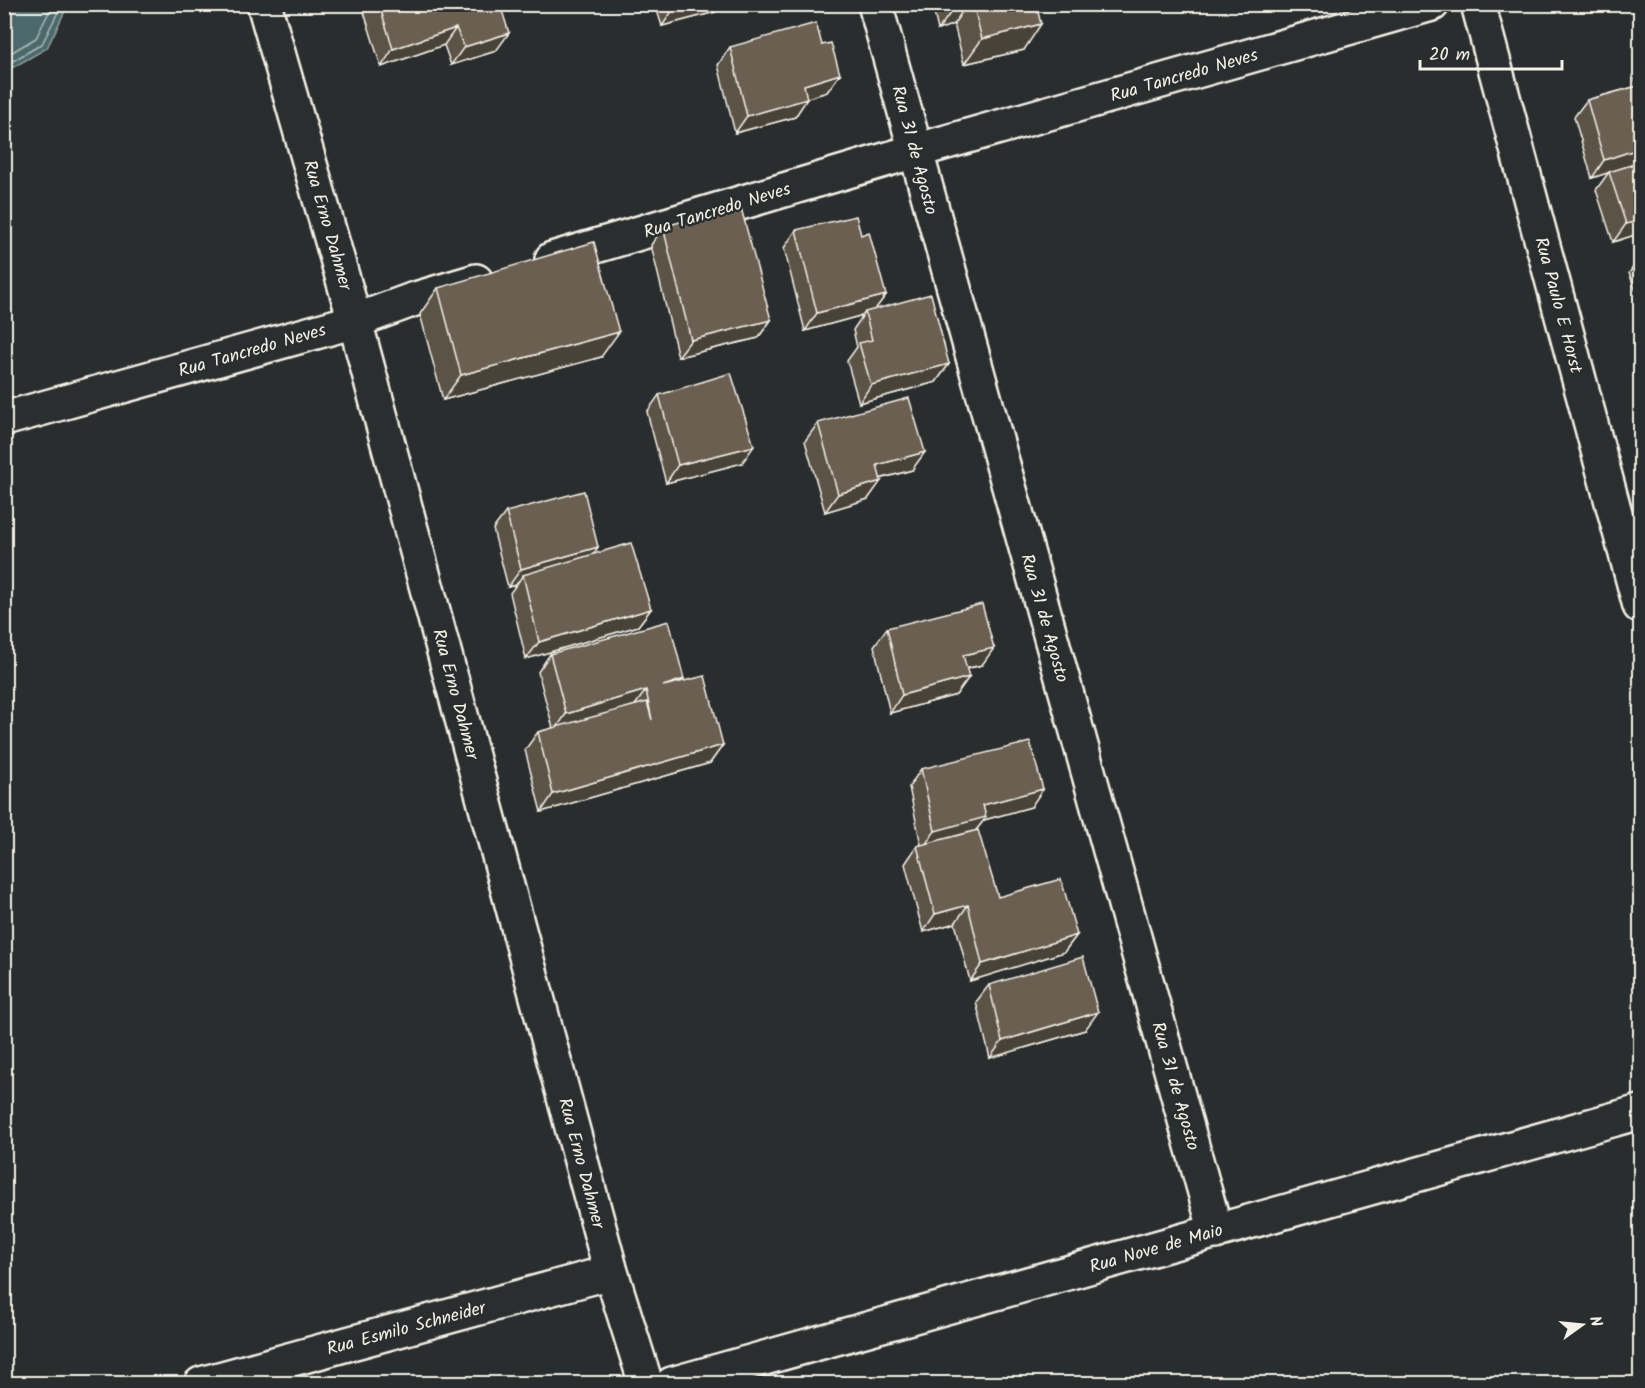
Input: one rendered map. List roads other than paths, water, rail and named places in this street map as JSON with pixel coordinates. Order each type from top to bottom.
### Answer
[{"type":"street","name":"Rua Erno Dahmer","points":[[264,4],[356,321],[611,1272],[646,1383]]},
{"type":"street","name":"Rua 31 de Agosto","points":[[875,4],[1216,1232]]},
{"type":"street","name":"Rua Tancredo Neves","points":[[4,419],[356,321],[412,300],[915,151],[1432,4]]},
{"type":"street","name":"Rua Paulo E Horst","points":[[1478,4],[1641,606]]},
{"type":"street","name":"Rua Nove de Maio","points":[[672,1383],[1641,1112]]},
{"type":"street","name":"Rua Esmilo Schneider","points":[[201,1383],[611,1272]]},
{"type":"water","points":[[5,4],[68,5],[47,48],[5,72]]}]
